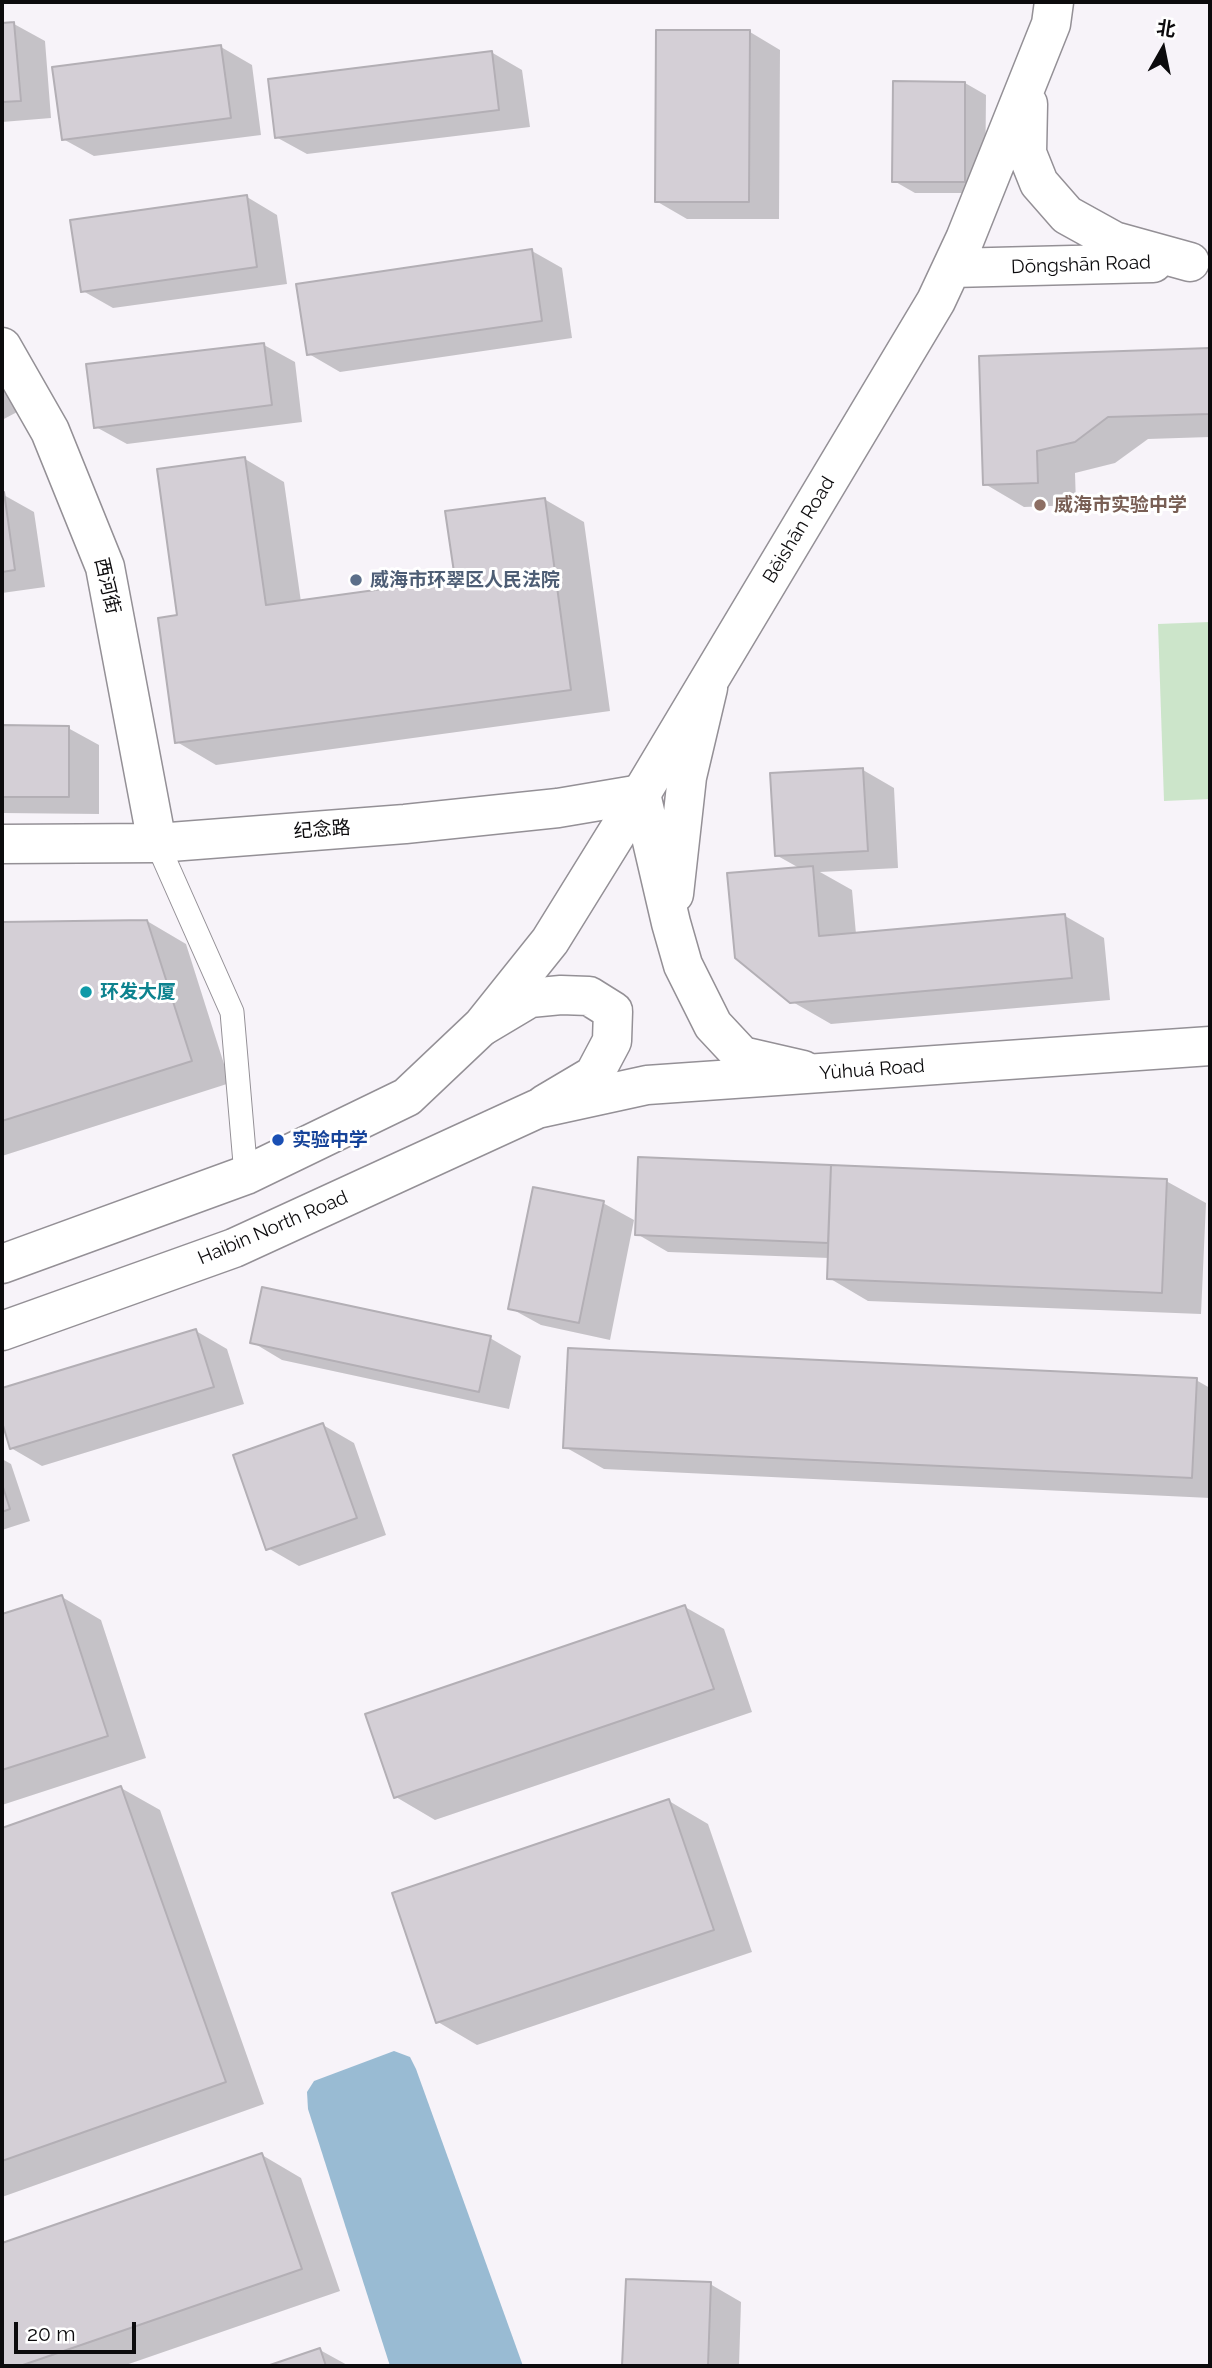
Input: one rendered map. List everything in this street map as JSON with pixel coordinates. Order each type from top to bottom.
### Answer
[{"type":"main road","name":"Běishān Road","points":[[482,1026],[550,941],[936,301],[952,268],[1051,24],[1054,2]]},
{"type":"main road","points":[[1028,81],[1027,153],[1039,183],[1068,215],[1114,241],[1200,262]]},
{"type":"main road","name":"Dōngshān Road","points":[[952,268],[1200,262]]},
{"type":"main road","name":"西河街","points":[[2,348],[50,431],[105,567],[157,843]]},
{"type":"main road","points":[[671,923],[687,777],[710,679]]},
{"type":"main road","points":[[641,794],[683,965],[713,1025],[743,1056],[818,1073]]},
{"type":"main road","name":"纪念路","points":[[2,844],[157,843],[405,824],[558,808],[641,794]]},
{"type":"main road","points":[[2,1264],[246,1175],[407,1097],[482,1026],[530,998],[589,996],[613,1011],[612,1041],[594,1075],[537,1109]]},
{"type":"main road","name":"Yùhuá Road","points":[[537,1109],[647,1085],[1210,1046]]},
{"type":"main road","name":"Haibin North Road","points":[[2,1331],[234,1248],[537,1109]]},
{"type":"lane","points":[[157,843],[232,1012],[246,1175]]},
{"type":"green space","points":[[1210,622],[1210,799],[1164,801],[1158,624]]},
{"type":"water","points":[[394,2051],[410,2057],[416,2069],[523,2366],[390,2366],[308,2109],[307,2092],[314,2081]]},
{"type":"building","points":[[14,22],[21,101],[2,102],[2,23]]},
{"type":"building","points":[[656,30],[750,30],[749,202],[655,202]]},
{"type":"building","points":[[221,45],[231,118],[62,140],[52,67]]},
{"type":"building","points":[[492,51],[499,110],[275,138],[268,79]]},
{"type":"building","points":[[893,81],[965,82],[965,182],[892,182]]},
{"type":"building","points":[[247,195],[257,267],[81,292],[70,220]]},
{"type":"building","points":[[532,249],[542,321],[307,355],[296,284]]},
{"type":"building","points":[[264,343],[272,405],[94,428],[86,364]]},
{"type":"building","points":[[1210,348],[1210,414],[1108,417],[1075,442],[1037,451],[1038,483],[983,485],[979,356]]},
{"type":"building","points":[[245,457],[266,605],[455,579],[445,511],[545,498],[571,690],[175,743],[158,618],[177,615],[157,469]]},
{"type":"building","points":[[2,492],[15,570],[2,572]]},
{"type":"building","points":[[2,725],[69,726],[69,797],[2,797]]},
{"type":"building","points":[[863,768],[868,851],[775,856],[770,773]]},
{"type":"building","points":[[813,866],[819,936],[1065,914],[1072,978],[790,1003],[735,958],[727,873]]},
{"type":"building","name":"环发大厦","points":[[147,920],[192,1061],[2,1121],[2,922]]},
{"type":"building","points":[[638,1157],[831,1165],[828,1243],[635,1235]]},
{"type":"building","points":[[831,1165],[1167,1179],[1162,1293],[827,1279]]},
{"type":"building","points":[[533,1187],[604,1201],[579,1323],[508,1309]]},
{"type":"building","points":[[262,1287],[491,1336],[479,1392],[250,1343]]},
{"type":"building","points":[[196,1329],[214,1387],[10,1449],[2,1422],[2,1388]]},
{"type":"building","points":[[568,1348],[1197,1378],[1192,1478],[563,1448]]},
{"type":"building","points":[[323,1423],[357,1518],[266,1550],[233,1455]]},
{"type":"building","points":[[2,1484],[10,1509],[2,1512]]},
{"type":"building","points":[[62,1595],[108,1736],[2,1770],[2,1614]]},
{"type":"building","points":[[685,1605],[714,1689],[394,1798],[365,1714]]},
{"type":"building","points":[[121,1786],[226,2082],[2,2161],[2,1828]]},
{"type":"building","points":[[669,1799],[714,1930],[436,2023],[392,1893]]},
{"type":"building","points":[[262,2153],[302,2269],[20,2366],[2,2366],[2,2243]]},
{"type":"building","points":[[626,2279],[711,2282],[708,2366],[622,2366]]},
{"type":"building","points":[[320,2348],[326,2366],[267,2366]]},
{"type":"place","name":"威海市实验中学","points":[[1040,505]]},
{"type":"place","name":"威海市环翠区人民法院","points":[[356,580]]},
{"type":"place","name":"环发大厦","points":[[86,992]]},
{"type":"place","name":"实验中学","points":[[278,1140]]}]
